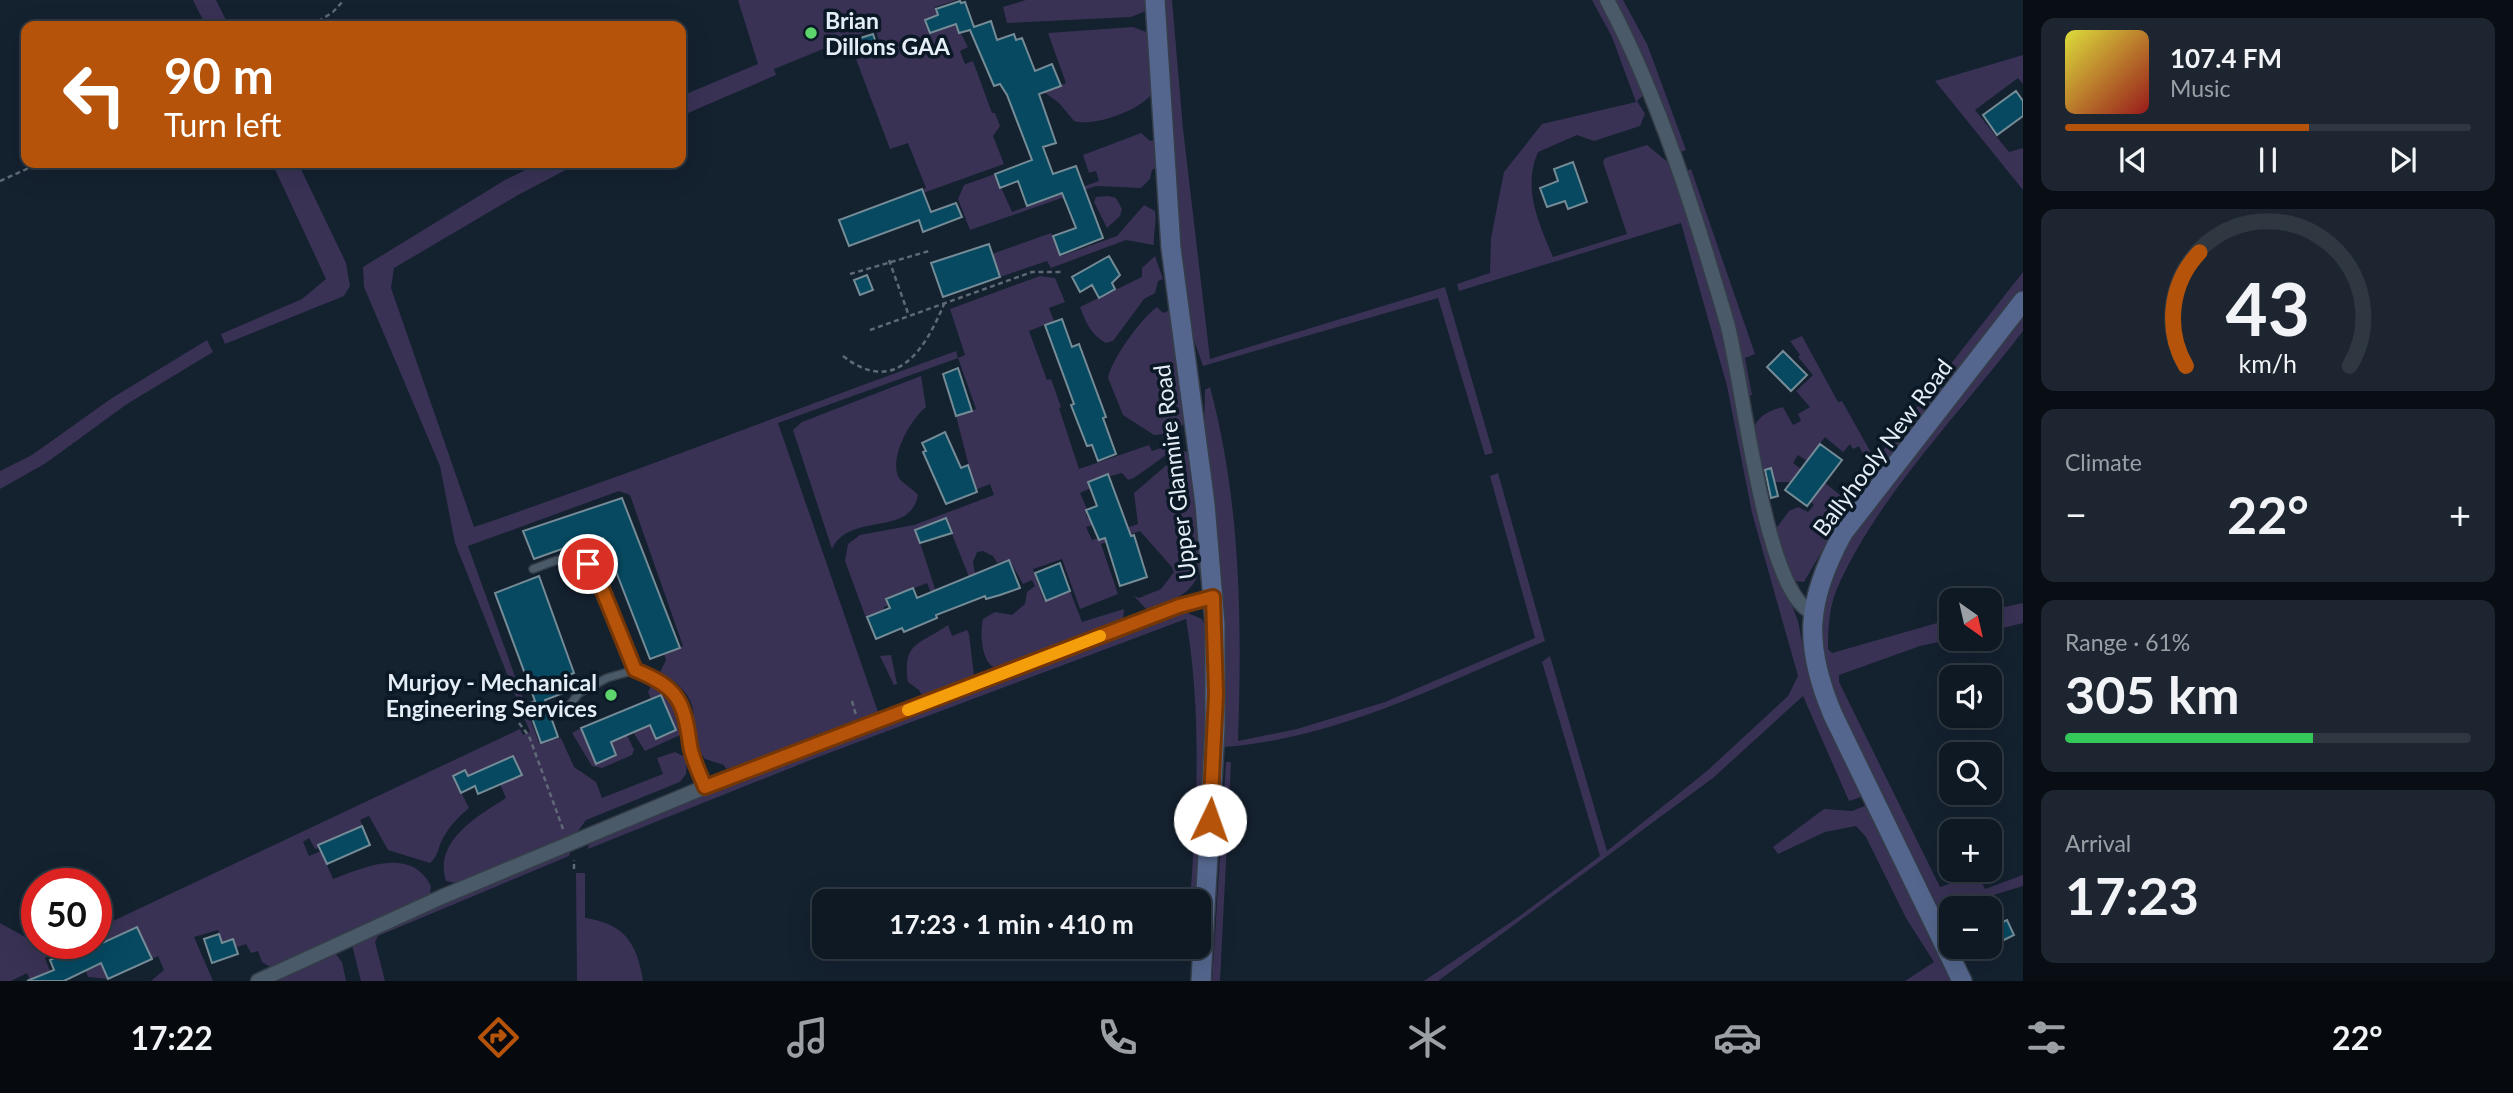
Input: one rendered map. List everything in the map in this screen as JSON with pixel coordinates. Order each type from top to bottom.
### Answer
[{"type":"main road","name":"Upper Glanmire Road","points":[[1155,0],[1171,248],[1205,504],[1213,597],[1216,705],[1201,981]]},
{"type":"main road","name":"Ballyhooly New Road","points":[[1962,981],[1823,691],[1812,656],[1812,612],[1826,564],[1843,533],[2023,301]]},
{"type":"street","points":[[1607,0],[1649,91],[1723,313],[1746,411],[1752,468],[1790,591],[1804,610],[1812,612]]},
{"type":"street","points":[[258,981],[444,896],[705,787],[1179,606],[1213,597]]},
{"type":"lane","points":[[533,569],[572,557],[588,564],[598,579],[635,670],[666,685],[682,705],[690,748],[705,787]]},
{"type":"lane","points":[[570,705],[589,688],[635,670]]},
{"type":"path","points":[[318,21],[333,12],[344,0]]},
{"type":"path","points":[[0,181],[29,168]]},
{"type":"path","points":[[850,274],[889,260],[929,251]]},
{"type":"path","points":[[889,260],[909,316]]},
{"type":"path","points":[[870,330],[1032,272],[1063,272]]},
{"type":"path","points":[[843,356],[870,373],[886,372],[900,365],[919,352],[930,337],[944,304]]},
{"type":"path","points":[[519,723],[528,736],[561,826]]},
{"type":"path","points":[[573,870],[576,854]]},
{"type":"shaded area","points":[[193,0],[216,0],[226,21],[204,21]]},
{"type":"shaded area","points":[[738,0],[957,0],[935,7],[938,15],[925,20],[930,33],[956,24],[968,47],[960,51],[965,64],[973,61],[992,113],[995,113],[1000,126],[993,136],[1004,164],[909,198],[908,195],[926,188],[908,143],[890,149],[856,59],[882,50],[875,28],[774,69],[776,75],[686,114],[686,94],[758,64]]},
{"type":"shaded area","points":[[1026,0],[1147,0],[1148,10],[1131,17],[1007,23],[1003,7]]},
{"type":"shaded area","points":[[1163,0],[1172,0],[1183,129],[1210,359],[1445,287],[1493,453],[1485,455],[1438,298],[1203,366],[1192,334],[1182,272]]},
{"type":"shaded area","points":[[1592,0],[1603,0],[1645,94],[1637,101],[1645,114],[1640,126],[1594,141],[1577,135],[1538,152],[1533,165],[1532,192],[1538,219],[1553,257],[1627,234],[1603,162],[1605,158],[1647,145],[1669,163],[1723,327],[1787,593],[1798,621],[1809,678],[1864,796],[1849,801],[1803,696],[1713,778],[1438,981],[1424,981],[1517,918],[1600,856],[1542,662],[1550,656],[1607,851],[1707,771],[1788,696],[1798,676],[1752,513],[1727,386],[1681,223],[1459,291],[1457,284],[1490,273],[1491,238],[1504,172],[1542,124],[1636,102],[1612,37]]},
{"type":"shaded area","points":[[1612,0],[1623,0],[1647,44],[1686,150],[1675,155]]},
{"type":"shaded area","points":[[1133,27],[1149,33],[1151,95],[1136,107],[1115,116],[1092,122],[1074,121],[1059,103],[1044,92],[1066,83],[1048,33]]},
{"type":"shaded area","points":[[2023,55],[2023,84],[2018,78],[1975,110],[2009,152],[2023,148],[2023,190],[1935,81]]},
{"type":"shaded area","points":[[1141,133],[1150,141],[1155,140],[1156,168],[1141,188],[1096,186],[970,230],[958,199],[964,185],[995,174],[1012,212],[1099,181],[1096,171],[1089,173],[1083,155]]},
{"type":"shaded area","points":[[274,168],[300,168],[346,263],[350,286],[344,296],[225,344],[221,334],[302,299],[326,279]]},
{"type":"shaded area","points":[[530,168],[569,168],[394,268],[391,288],[474,527],[956,351],[958,358],[778,423],[878,712],[726,769],[724,765],[705,759],[698,747],[692,705],[687,695],[660,672],[666,660],[664,654],[683,646],[630,495],[619,491],[468,546],[539,743],[561,738],[574,767],[596,782],[602,798],[663,774],[657,758],[675,752],[687,758],[686,774],[680,782],[586,820],[576,834],[460,884],[446,881],[446,854],[452,842],[471,822],[506,798],[500,784],[522,775],[513,756],[468,776],[453,776],[469,808],[448,830],[430,863],[388,850],[369,816],[360,820],[363,826],[319,845],[319,848],[315,849],[309,838],[303,842],[309,856],[321,851],[333,879],[372,865],[399,863],[412,866],[431,886],[430,894],[420,901],[272,968],[262,962],[258,951],[251,953],[246,944],[237,947],[232,939],[222,943],[218,930],[194,937],[213,981],[151,981],[164,970],[158,956],[152,959],[136,927],[112,938],[112,921],[520,729],[523,735],[530,732],[455,543],[440,466],[364,287],[363,267],[505,180]]},
{"type":"shaded area","points":[[1691,169],[1755,354],[1745,358],[1752,395],[1747,396],[1682,173]]},
{"type":"shaded area","points":[[1096,197],[1116,198],[1122,209],[1120,216],[1107,228],[1094,202]]},
{"type":"shaded area","points":[[1144,205],[1155,211],[1154,245],[1126,240],[1051,268],[1047,261],[1000,277],[992,254],[1051,233],[1061,256],[1117,236]]},
{"type":"shaded area","points":[[1155,256],[1163,279],[1158,281],[1155,293],[1144,299],[1113,341],[1106,343],[1090,328],[1080,307],[1142,277],[1142,268]]},
{"type":"shaded area","points":[[2023,272],[2023,289],[1874,476],[1859,446],[1853,449],[1850,444],[1843,452],[1825,437],[1807,461],[1798,455],[1793,463],[1801,469],[1791,482],[1774,482],[1771,469],[1758,472],[1753,439],[1756,423],[1761,417],[1783,407],[1793,425],[1801,421],[1798,414],[1810,407],[1796,391],[1813,375],[1798,357],[1800,355],[1790,341],[1802,336],[1838,402],[1842,401],[1874,458],[1880,454]]},
{"type":"shaded area","points":[[1040,276],[1055,278],[1065,302],[1049,308],[1054,321],[1029,331],[1047,380],[1051,379],[1079,469],[1149,445],[1152,451],[1176,443],[1177,447],[1134,478],[1128,480],[1122,473],[1088,482],[1091,488],[1080,493],[1087,509],[1086,515],[1093,525],[1086,527],[1092,540],[1138,524],[1134,493],[1183,451],[1188,452],[1194,473],[1201,568],[1192,585],[1180,596],[1146,609],[1134,596],[1139,598],[1161,589],[1174,572],[1140,531],[1101,544],[1118,594],[1080,609],[1062,559],[1033,569],[1044,601],[1070,591],[1082,622],[1124,609],[1123,619],[1005,666],[993,667],[984,652],[983,619],[995,612],[1012,615],[1025,604],[1027,592],[1035,586],[1032,580],[1023,584],[1009,559],[997,563],[993,556],[983,551],[977,552],[973,562],[975,574],[969,577],[946,519],[916,530],[936,592],[931,593],[927,583],[900,594],[894,603],[866,618],[845,561],[848,544],[860,535],[914,525],[994,495],[990,484],[975,490],[956,416],[976,409],[958,358],[965,355],[950,309]]},
{"type":"shaded area","points":[[1157,307],[1163,313],[1170,310],[1187,421],[1173,433],[1154,435],[1123,415],[1108,378],[1128,339]]},
{"type":"shaded area","points":[[2023,314],[2023,331],[1896,489],[1853,557],[1832,605],[1828,649],[1832,653],[1939,622],[1939,642],[1920,646],[1839,675],[1839,682],[1940,887],[1955,882],[1982,882],[1985,889],[2023,875],[2023,886],[1990,896],[1939,896],[1939,909],[1826,677],[1820,616],[1825,593],[1847,543]]},
{"type":"shaded area","points":[[207,340],[213,352],[127,404],[46,463],[0,489],[0,471],[32,455],[112,398]]},
{"type":"shaded area","points":[[921,376],[926,407],[914,420],[903,439],[896,468],[899,479],[918,495],[913,508],[892,521],[852,531],[841,538],[832,549],[793,430],[802,422]]},
{"type":"shaded area","points":[[1210,387],[1234,519],[1240,652],[1238,741],[1297,729],[1385,702],[1535,638],[1490,476],[1498,473],[1545,641],[1428,691],[1348,721],[1266,742],[1224,747],[1222,590],[1204,433],[1205,390]]},
{"type":"shaded area","points":[[1825,483],[1850,503],[1804,582],[1794,581],[1775,530],[1789,511],[1798,507],[1808,512],[1814,505],[1811,502]]},
{"type":"shaded area","points":[[2023,603],[2023,623],[2002,628],[2002,607]]},
{"type":"shaded area","points":[[1185,612],[1202,619],[1206,628],[1208,682],[1199,889],[1191,889],[1197,760],[1194,689],[1186,619],[813,759],[588,849],[590,839]]},
{"type":"shaded area","points":[[948,625],[952,636],[967,630],[974,676],[923,698],[919,690],[908,682],[908,659],[915,646]]},
{"type":"shaded area","points":[[891,655],[897,684],[894,685],[880,656]]},
{"type":"shaded area","points":[[652,684],[672,706],[679,720],[680,735],[645,751],[633,732],[646,727],[643,718],[646,716],[656,739],[676,730],[661,695],[651,699],[648,692]]},
{"type":"shaded area","points":[[581,728],[596,763],[616,755],[607,732],[627,735],[634,750],[632,755],[602,768],[592,766],[572,733]]},
{"type":"shaded area","points":[[1226,762],[1231,762],[1220,981],[1212,981]]},
{"type":"shaded area","points":[[1867,805],[1939,951],[1939,959],[1943,959],[1954,981],[1905,981],[1934,962],[1906,918],[1866,837],[1856,826],[1825,832],[1778,854],[1773,847],[1824,809],[1852,811]]},
{"type":"shaded area","points":[[571,850],[569,856],[378,936],[375,942],[385,981],[361,981],[352,945],[480,886]]},
{"type":"shaded area","points":[[576,873],[585,873],[585,918],[610,925],[627,937],[637,956],[643,981],[577,981]]},
{"type":"shaded area","points":[[0,923],[21,935],[21,959],[45,959],[50,971],[44,974],[46,981],[30,981],[27,973],[11,981],[0,981]]},
{"type":"shaded area","points":[[335,953],[342,962],[346,981],[273,981]]},
{"type":"shaded area","points":[[99,959],[108,979],[88,977],[82,961]]},
{"type":"building","points":[[960,1],[965,2],[974,27],[991,21],[997,40],[1014,34],[1016,40],[1022,38],[1035,71],[1052,64],[1061,86],[1039,94],[1056,143],[1043,147],[1053,174],[1076,166],[1103,238],[1060,255],[1053,236],[1076,228],[1062,193],[1027,206],[1018,181],[1000,188],[995,174],[1032,160],[1007,95],[1000,84],[994,86],[970,30],[959,33],[956,24],[930,33],[925,20],[938,15],[936,9]]},
{"type":"building","points":[[873,34],[877,46],[855,53],[851,41]]},
{"type":"building","points":[[2016,91],[2023,101],[2023,116],[1997,135],[1983,115]]},
{"type":"building","points":[[1573,162],[1587,202],[1568,209],[1565,201],[1547,207],[1540,188],[1558,181],[1554,169]]},
{"type":"building","points":[[922,189],[931,212],[956,203],[962,217],[923,232],[919,220],[849,246],[839,220]]},
{"type":"building","points":[[989,244],[1000,277],[943,297],[931,263]]},
{"type":"building","points":[[1109,256],[1120,275],[1112,283],[1115,289],[1099,298],[1092,285],[1080,292],[1072,277]]},
{"type":"building","points":[[867,275],[873,290],[860,295],[854,280]]},
{"type":"building","points":[[1062,319],[1072,347],[1079,344],[1106,417],[1103,418],[1116,454],[1098,461],[1092,445],[1087,446],[1071,405],[1074,404],[1045,325]]},
{"type":"building","points":[[1783,351],[1807,375],[1791,391],[1767,367]]},
{"type":"building","points":[[958,368],[972,411],[956,416],[943,374]]},
{"type":"building","points":[[945,432],[961,468],[968,465],[977,492],[946,504],[923,452],[926,451],[922,443]]},
{"type":"building","points":[[1820,444],[1842,460],[1807,506],[1785,490]]},
{"type":"building","points":[[1771,468],[1778,496],[1771,498],[1765,470]]},
{"type":"building","points":[[1108,474],[1131,536],[1134,535],[1147,577],[1120,586],[1105,538],[1099,540],[1086,510],[1097,506],[1088,482]]},
{"type":"building","points":[[622,498],[680,648],[650,659],[603,538],[589,544],[587,540],[534,559],[523,531]]},
{"type":"building","points":[[946,518],[952,533],[920,543],[915,530]]},
{"type":"building","points":[[1009,560],[1020,588],[986,599],[985,596],[936,615],[937,618],[904,632],[902,628],[876,639],[867,617],[890,608],[886,599],[913,588],[917,598]]},
{"type":"building","points":[[1060,563],[1070,591],[1046,601],[1035,573]]},
{"type":"building","points":[[539,576],[574,673],[561,677],[566,692],[545,700],[558,737],[541,743],[527,704],[535,701],[495,593]]},
{"type":"building","points":[[661,695],[676,730],[656,739],[650,725],[611,742],[616,755],[596,764],[581,728]]},
{"type":"building","points":[[513,756],[522,775],[478,794],[475,786],[461,793],[453,776],[465,770],[468,776]]},
{"type":"building","points":[[362,826],[370,845],[327,864],[318,845]]},
{"type":"building","points":[[2007,920],[2014,935],[2002,941],[2002,922]]},
{"type":"building","points":[[137,927],[152,959],[108,979],[101,963],[64,981],[27,981],[54,970],[50,960],[52,959],[112,959],[112,939]]},
{"type":"building","points":[[219,934],[222,943],[233,939],[238,954],[212,963],[204,939]]},
{"type":"slow traffic","points":[[908,710],[1100,636]]},
{"type":"place","name":"Brian Dillons GAA","points":[[811,33]]},
{"type":"place","name":"Murjoy - Mechanical Engineering Services","points":[[611,695]]},
{"type":"route","points":[[588,564],[598,579],[635,670],[666,685],[682,705],[689,731],[690,748],[705,787],[1179,606],[1213,597],[1216,694],[1210,820]]}]
